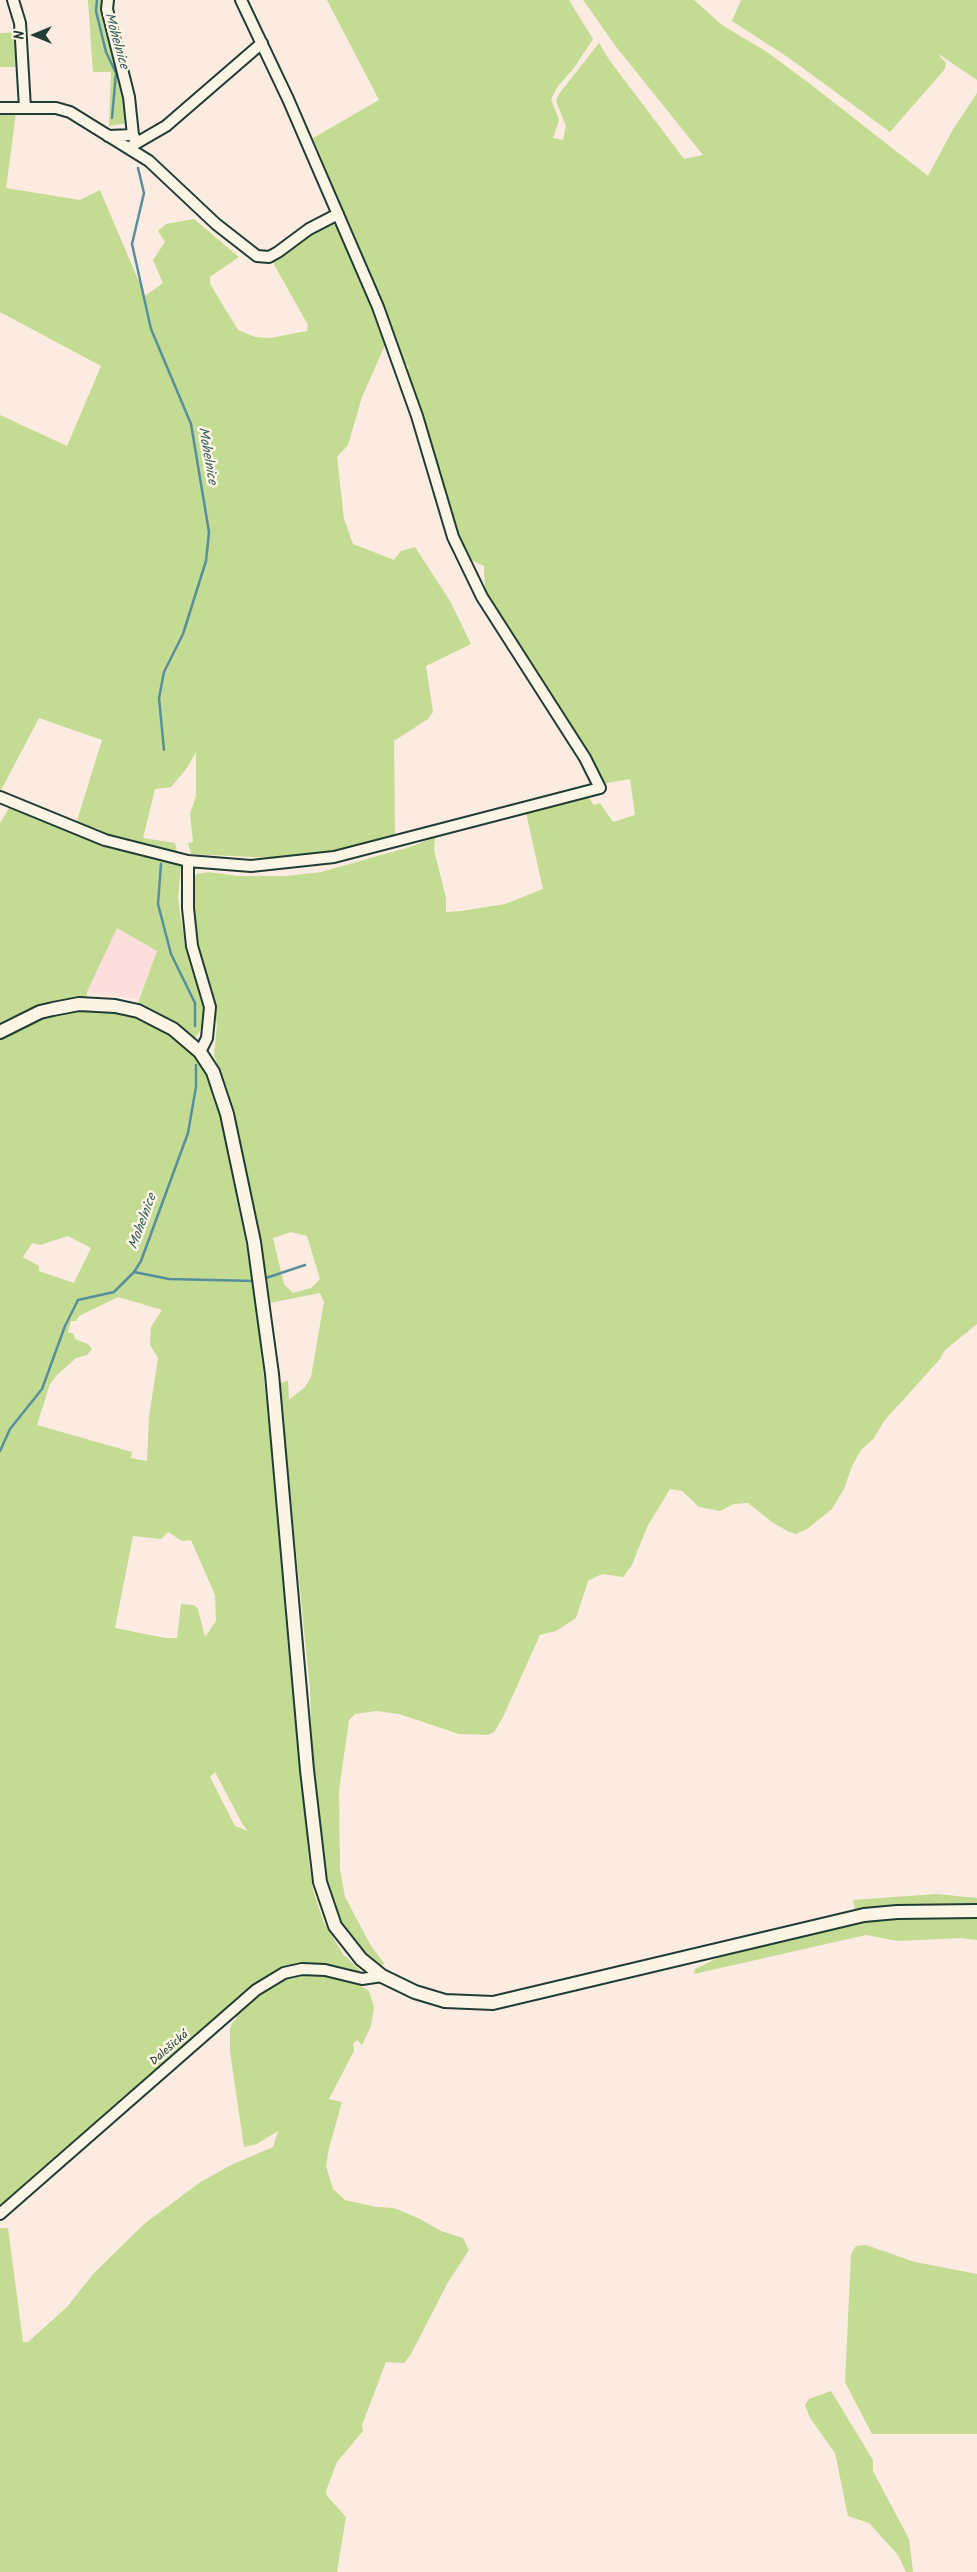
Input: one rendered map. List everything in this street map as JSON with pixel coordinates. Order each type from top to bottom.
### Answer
[{"type":"street","points":[[13,0],[20,23],[24,108]]},
{"type":"street","points":[[108,0],[107,9],[129,97],[133,142],[149,161],[216,224],[257,256],[269,257],[309,229],[338,214]]},
{"type":"street","points":[[0,797],[105,840],[188,861],[251,866],[334,857],[600,788],[585,758],[482,597],[454,537],[417,416],[384,323],[288,99],[241,0]]},
{"type":"street","points":[[0,108],[64,110],[108,136],[133,142],[166,126],[262,43]]},
{"type":"street","points":[[188,861],[188,908],[192,946],[210,1007],[207,1038],[200,1052]]},
{"type":"street","points":[[0,1032],[40,1012],[79,1004],[104,1005],[138,1011],[155,1018],[186,1039],[200,1052],[213,1072],[227,1114],[254,1242],[272,1374],[307,1770],[320,1882],[329,1912],[343,1939],[361,1959],[382,1976],[415,1992],[445,2001],[493,2003],[864,1915],[897,1912],[977,1911]]},
{"type":"street","name":"Dalešická","points":[[0,2214],[256,1990],[284,1973],[302,1969],[325,1970],[362,1979],[382,1976]]},
{"type":"shaded area","points":[[116,928],[158,951],[138,999],[87,992]]},
{"type":"green space","points":[[88,0],[104,0],[128,111],[127,123],[109,126],[111,72],[93,72]]},
{"type":"green space","points":[[327,0],[569,0],[593,39],[574,68],[558,86],[551,99],[559,120],[553,138],[563,140],[566,126],[556,101],[559,94],[599,43],[610,61],[684,159],[703,155],[617,48],[583,0],[694,0],[722,25],[767,52],[928,176],[952,131],[977,93],[977,1324],[945,1350],[940,1359],[884,1421],[874,1438],[861,1450],[852,1466],[844,1489],[832,1509],[807,1529],[796,1534],[789,1532],[772,1522],[748,1503],[734,1504],[720,1511],[699,1507],[682,1491],[670,1489],[647,1527],[632,1565],[623,1577],[602,1574],[588,1581],[576,1618],[556,1631],[540,1635],[503,1717],[494,1732],[488,1735],[459,1734],[399,1714],[376,1711],[355,1714],[349,1720],[339,1790],[340,1869],[345,1897],[371,1946],[384,1963],[381,1967],[348,1937],[335,1916],[324,1886],[313,1791],[310,1689],[279,1383],[288,1381],[289,1400],[305,1387],[311,1377],[324,1302],[320,1293],[270,1303],[232,1106],[214,1055],[217,1025],[214,1003],[199,952],[190,898],[196,874],[208,872],[239,876],[287,876],[321,872],[413,846],[435,837],[434,850],[446,898],[446,912],[505,904],[543,889],[526,813],[588,797],[594,805],[600,803],[613,822],[635,815],[630,779],[602,784],[589,754],[558,713],[485,592],[484,566],[473,561],[465,552],[451,521],[406,373],[409,367],[403,362],[397,340],[313,138],[379,100]],"holes":[[[291,1232],[307,1236],[320,1279],[311,1288],[293,1293],[284,1284],[273,1238]]]},
{"type":"green space","points":[[741,0],[977,0],[977,80],[937,53],[946,63],[945,69],[890,132],[789,58],[732,21]]},
{"type":"green space","points":[[18,32],[20,67],[0,67],[0,33]]},
{"type":"green space","points":[[16,113],[6,188],[80,200],[100,190],[145,296],[163,283],[153,260],[165,242],[158,231],[166,224],[194,219],[239,257],[210,277],[210,284],[238,330],[255,337],[270,338],[307,331],[308,325],[272,261],[305,237],[335,222],[386,343],[362,397],[348,445],[337,457],[344,519],[353,544],[394,560],[401,551],[415,547],[450,601],[471,644],[426,666],[433,712],[428,719],[394,741],[395,834],[340,849],[303,856],[272,858],[191,854],[188,843],[193,842],[190,814],[196,796],[196,752],[187,768],[171,787],[155,789],[143,838],[175,843],[181,867],[178,898],[185,946],[203,997],[204,1015],[204,1023],[198,1034],[186,1047],[206,1069],[217,1100],[255,1290],[313,1890],[324,1923],[343,1954],[360,1970],[356,1973],[334,1966],[308,1965],[280,1970],[255,1984],[0,2207],[0,823],[9,808],[97,843],[99,829],[76,824],[102,740],[39,718],[0,792],[0,415],[67,446],[101,366],[0,312],[0,114]],"holes":[[[117,928],[157,951],[133,1016],[109,1010],[87,1009],[87,992]],[[68,1236],[91,1248],[74,1283],[39,1271],[39,1266],[23,1257],[32,1243],[40,1245]],[[118,1297],[162,1310],[151,1327],[150,1345],[158,1358],[149,1417],[147,1461],[131,1458],[132,1452],[37,1425],[50,1384],[76,1358],[87,1355],[92,1349],[88,1344],[75,1339],[74,1334],[68,1332],[71,1321],[76,1321],[79,1316]],[[168,1532],[182,1541],[191,1540],[215,1595],[216,1621],[205,1637],[198,1609],[194,1605],[181,1604],[177,1638],[165,1638],[115,1628],[133,1536],[161,1539]],[[215,1772],[248,1831],[235,1826],[210,1777]]]},
{"type":"green space","points":[[936,1894],[977,1898],[977,1905],[910,1904],[855,1909],[853,1900]]},
{"type":"green space","points":[[977,1918],[977,1940],[961,1938],[898,1941],[866,1935],[694,1974],[695,1969],[720,1957],[846,1925],[880,1920]]},
{"type":"green space","points":[[320,1972],[355,1982],[369,1991],[374,2007],[371,2026],[362,2045],[357,2040],[353,2044],[354,2051],[329,2099],[342,2102],[326,2166],[333,2189],[345,2200],[376,2207],[394,2208],[420,2219],[441,2231],[463,2238],[469,2250],[447,2284],[411,2354],[404,2363],[386,2362],[362,2425],[363,2431],[337,2462],[326,2491],[327,2496],[346,2517],[337,2572],[0,2572],[0,2228],[8,2228],[23,2342],[28,2342],[67,2307],[94,2273],[144,2224],[199,2183],[231,2165],[273,2147],[278,2131],[257,2144],[244,2147],[230,2052],[230,2029],[232,2023],[237,2018],[234,2014],[278,1979],[296,1974]]},
{"type":"green space","points":[[866,2245],[915,2262],[977,2274],[977,2434],[872,2434],[845,2382],[851,2254],[856,2246]]},
{"type":"green space","points":[[831,2391],[873,2460],[873,2471],[909,2539],[913,2572],[906,2572],[898,2555],[869,2523],[848,2516],[835,2453],[810,2418],[805,2405],[809,2399]]},
{"type":"waterway","name":"Mohelnice","points":[[97,0],[96,11],[106,52],[116,73],[112,118]]},
{"type":"waterway","name":"Mohelnice","points":[[138,168],[144,193],[132,244],[151,329],[191,424],[209,532],[206,561],[183,634],[164,672],[159,698],[164,750]]},
{"type":"waterway","name":"Mohelnice","points":[[161,864],[158,904],[171,954],[195,1003],[195,1026]]},
{"type":"waterway","name":"Mohelnice","points":[[0,1451],[10,1429],[42,1389],[65,1326],[78,1300],[114,1292],[134,1272],[141,1261],[188,1133],[196,1087],[196,1065]]},
{"type":"waterway","points":[[266,1278],[305,1265]]},
{"type":"waterway","points":[[134,1272],[169,1279],[254,1281]]}]
